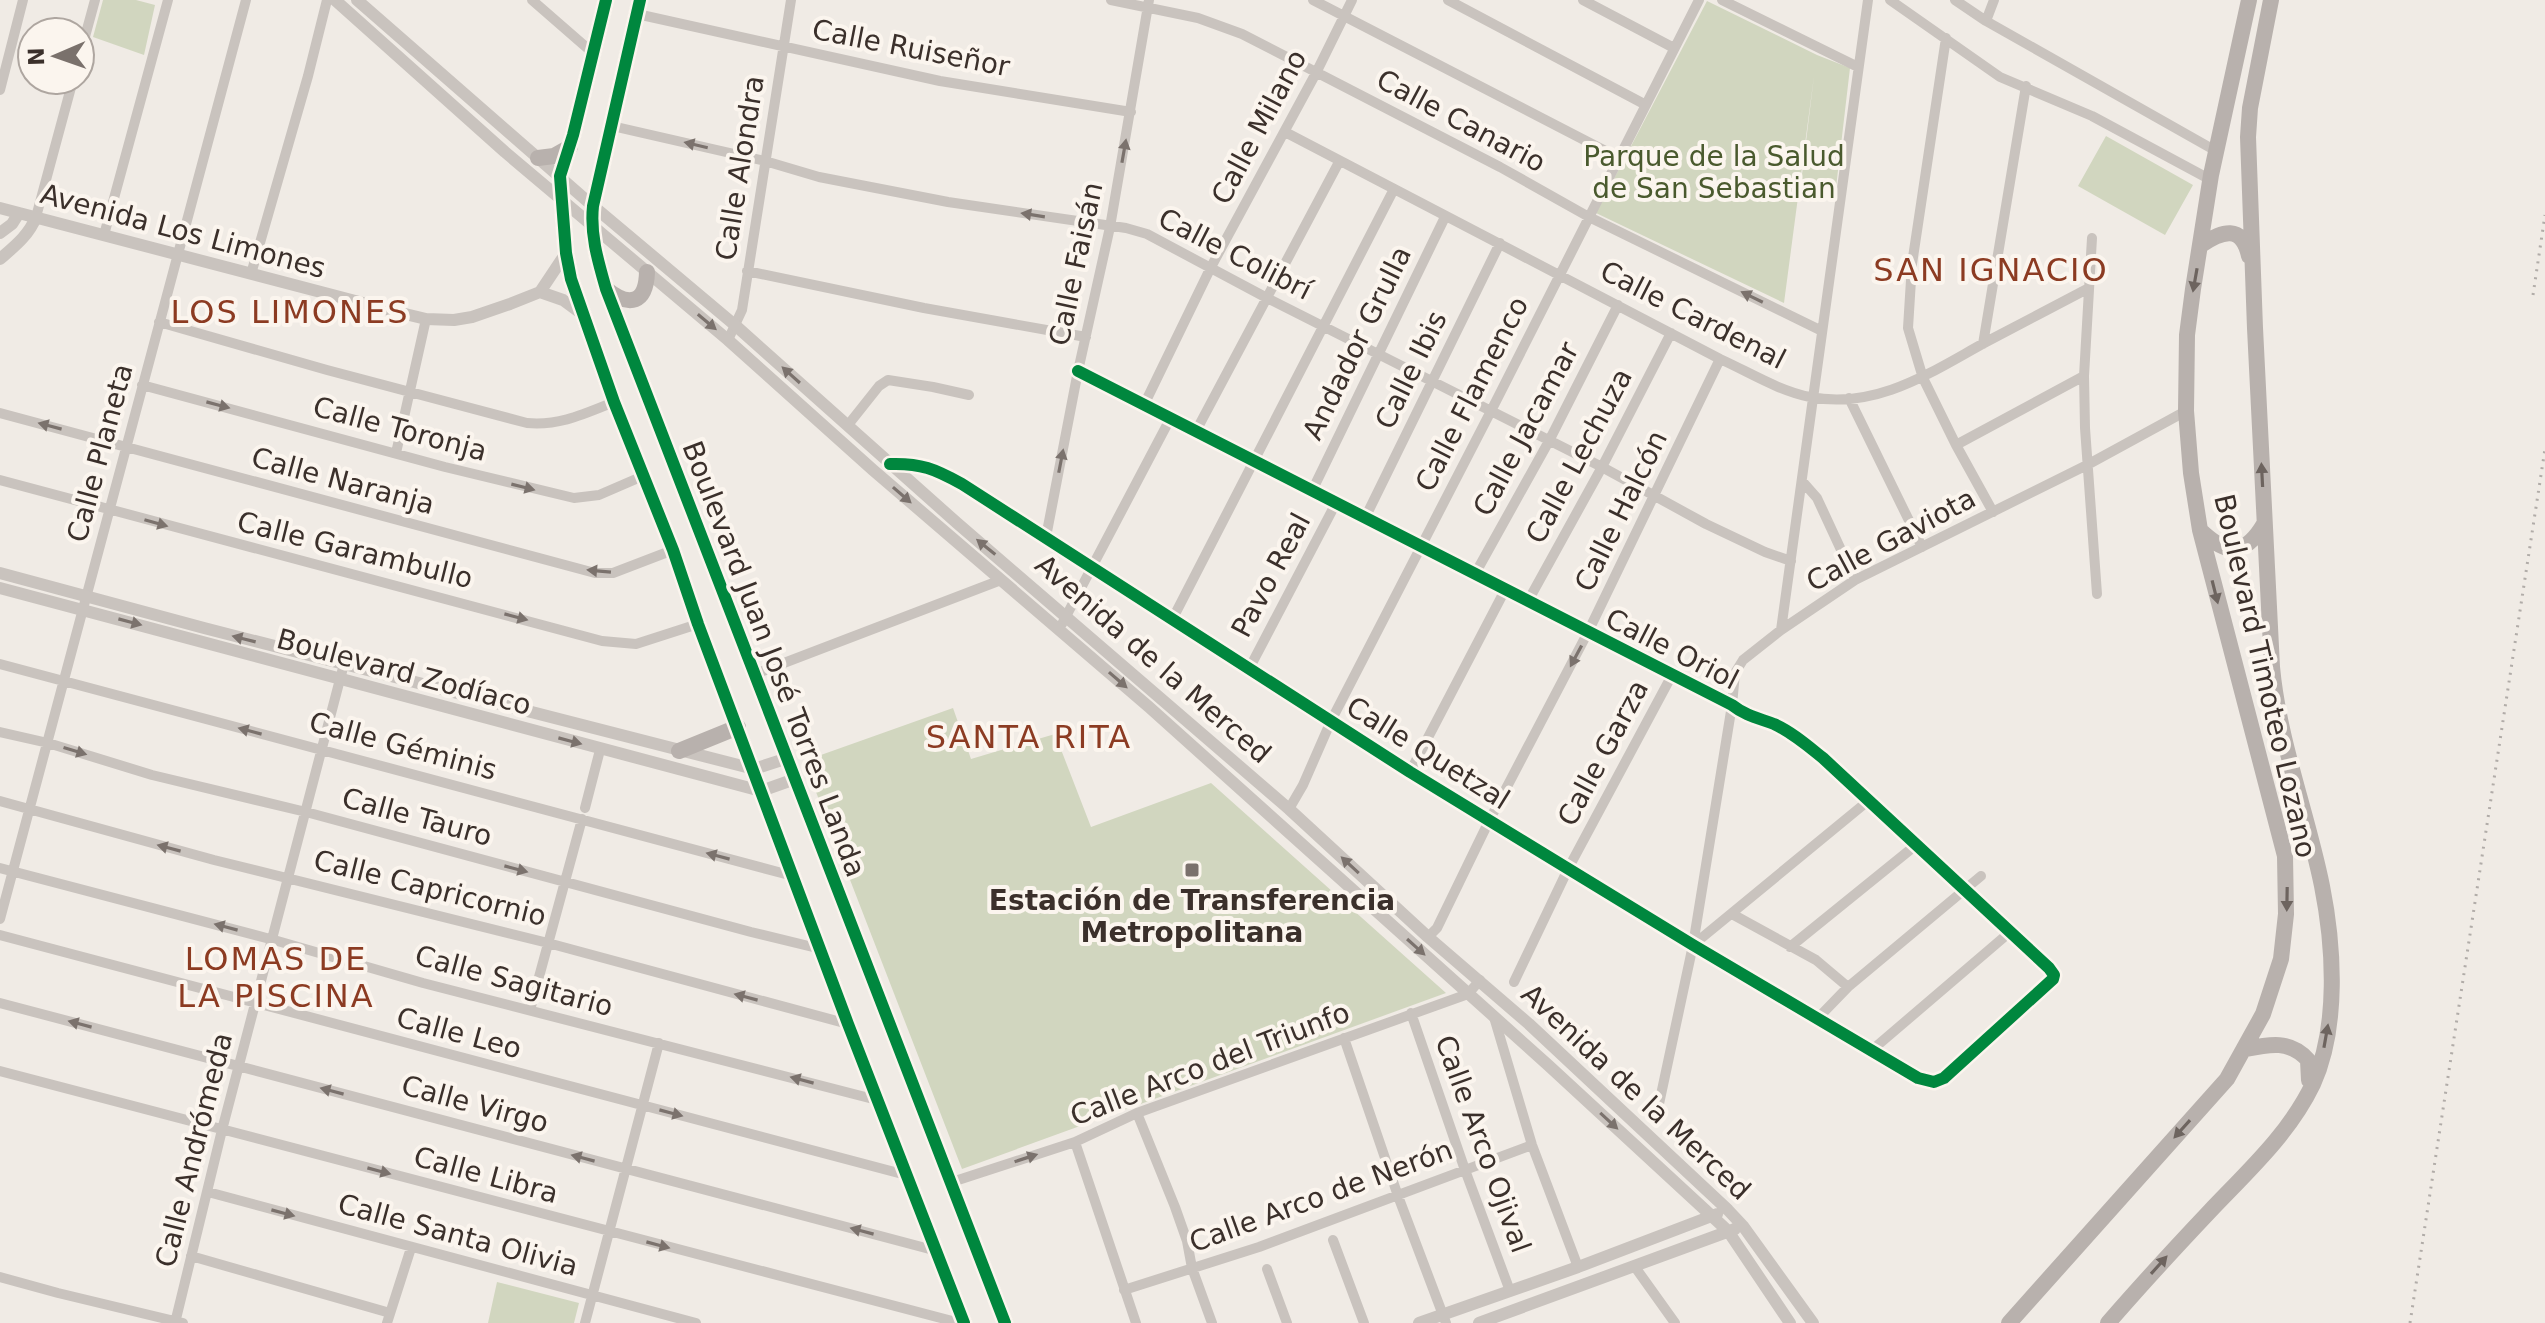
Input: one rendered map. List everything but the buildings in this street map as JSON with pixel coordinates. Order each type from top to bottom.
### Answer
[{"type":"main road","name":"Boulevard Juan José Torres Landa","points":[[606,0],[560,176],[571,279],[614,402],[673,550],[698,624],[962,1323]]},
{"type":"main road","name":"Boulevard Timoteo Lozano","points":[[2009,1323],[2227,1079],[2263,1014],[2281,959],[2286,914],[2285,856],[2200,530],[2186,411],[2187,335],[2213,167],[2249,0]]},
{"type":"main road","name":"Boulevard Timoteo Lozano","points":[[2108,1323],[2159,1264],[2288,1128],[2314,1081],[2325,1041],[2332,995],[2330,942],[2322,888],[2279,722],[2275,695],[2264,524],[2248,137],[2250,108],[2271,0]]},
{"type":"main road","name":"Boulevard Juan José Torres Landa","points":[[638,7],[593,206],[591,224],[606,289],[1005,1323]]},
{"type":"main road","points":[[538,158],[554,156],[570,147]]},
{"type":"main road","points":[[2201,245],[2228,232],[2239,235],[2248,250],[2254,277]]},
{"type":"main road","points":[[606,289],[625,300],[638,298],[644,292],[647,272]]},
{"type":"main road","points":[[2200,530],[2222,547],[2234,549],[2246,547],[2264,524]]},
{"type":"main road","points":[[679,751],[738,727]]},
{"type":"main road","points":[[2246,1049],[2277,1044],[2291,1046],[2301,1053],[2308,1060],[2310,1078],[2304,1101]]},
{"type":"street","points":[[0,90],[23,0]]},
{"type":"street","points":[[104,235],[168,0]]},
{"type":"street","name":"Calle Planeta","points":[[0,919],[246,0]]},
{"type":"street","points":[[251,274],[327,0]]},
{"type":"street","name":"Avenida de la Merced","points":[[335,0],[505,152],[728,340],[1059,629],[1494,1017],[1728,1231],[1790,1323]]},
{"type":"street","name":"Avenida de la Merced","points":[[357,0],[736,326],[1480,980],[1728,1210],[1813,1323]]},
{"type":"street","points":[[532,0],[594,54]]},
{"type":"street","name":"Calle Alondra","points":[[728,340],[742,310],[791,0]]},
{"type":"street","name":"Calle Canario","points":[[1111,0],[1148,4],[1220,24],[1500,167],[1589,217],[1822,331]]},
{"type":"street","points":[[1313,0],[1619,158]]},
{"type":"street","name":"Calle Milano","points":[[1144,405],[1211,267],[1352,0]]},
{"type":"street","points":[[1448,0],[1646,105]]},
{"type":"street","points":[[1583,0],[1674,48]]},
{"type":"street","name":"Calle Flamenco","points":[[1289,809],[1699,0]]},
{"type":"street","points":[[1722,0],[1858,67]]},
{"type":"street","points":[[1781,630],[1868,0]]},
{"type":"street","points":[[1890,0],[2000,77],[2213,167]]},
{"type":"street","points":[[1955,0],[2213,167]]},
{"type":"street","points":[[1986,21],[1994,0]]},
{"type":"street","name":"Calle Faisán","points":[[1046,537],[1110,227],[1148,4]]},
{"type":"street","name":"Calle Ruiseñor","points":[[638,7],[784,46],[940,81],[1131,112]]},
{"type":"street","points":[[1946,38],[1908,307],[1911,342],[1923,378],[1993,512]]},
{"type":"street","points":[[1983,344],[2026,86]]},
{"type":"street","points":[[0,259],[32,228],[69,96]]},
{"type":"street","name":"Calle Colibrí","points":[[612,126],[765,161],[819,177],[948,202],[1126,228],[1147,234],[1602,467],[1706,524],[1791,561]]},
{"type":"street","name":"Calle Cardenal","points":[[1285,132],[1720,359],[1782,388],[1813,398],[1882,395],[1923,378],[2089,288]]},
{"type":"street","points":[[1196,431],[1339,162]]},
{"type":"street","points":[[1172,620],[1394,189]]},
{"type":"street","name":"Avenida Los Limones","points":[[0,208],[426,319],[472,317],[540,292]]},
{"type":"street","points":[[0,233],[12,224],[19,213]]},
{"type":"street","name":"Andador Grulla","points":[[1312,491],[1445,217]]},
{"type":"street","points":[[2092,238],[2084,376],[2097,594]]},
{"type":"street","name":"Calle Ibis","points":[[1365,518],[1500,243]]},
{"type":"street","points":[[566,253],[540,292],[563,300],[583,316]]},
{"type":"street","points":[[747,271],[924,308],[1086,337]]},
{"type":"street","name":"Calle Jacamar","points":[[1475,574],[1549,441],[1618,305]]},
{"type":"street","points":[[396,453],[426,319]]},
{"type":"street","points":[[159,322],[519,421],[546,425],[573,419],[614,402]]},
{"type":"street","name":"Calle Lechuza","points":[[1528,601],[1671,333]]},
{"type":"street","name":"Calle Halcón","points":[[1428,937],[1437,928],[1588,632],[1720,359]]},
{"type":"street","name":"Calle Oriol","points":[[1078,371],[1732,705],[1745,716],[1775,725],[1797,738],[2052,971],[2053,979],[1944,1078]]},
{"type":"street","points":[[1956,445],[2084,376]]},
{"type":"street","points":[[848,425],[879,386],[888,380],[969,395]]},
{"type":"street","name":"Calle Toronja","points":[[142,385],[473,475],[574,498],[599,495],[643,476]]},
{"type":"street","points":[[1849,398],[1922,547]]},
{"type":"street","name":"Calle Gaviota","points":[[1656,1118],[1693,945],[1738,666],[1781,630],[1855,580],[2087,465],[2186,411]]},
{"type":"street","name":"Calle Naranja","points":[[0,413],[595,573],[613,573],[673,550]]},
{"type":"street","points":[[1059,629],[1170,419]]},
{"type":"street","name":"Calle Quetzal","points":[[890,464],[918,464],[931,468],[1046,537],[1410,772],[1693,945],[1918,1078],[1934,1082],[1944,1078]]},
{"type":"street","name":"Calle Garambullo","points":[[0,480],[602,641],[636,644],[698,624]]},
{"type":"street","points":[[1802,481],[1817,498],[1855,580]]},
{"type":"street","name":"Pavo Real","points":[[1249,669],[1336,503]]},
{"type":"street","name":"Boulevard Zodíaco","points":[[0,573],[754,769]]},
{"type":"street","points":[[755,674],[1001,580]]},
{"type":"street","name":"Boulevard Zodíaco","points":[[0,588],[761,791]]},
{"type":"street","points":[[1410,772],[1505,590]]},
{"type":"street","name":"Calle Géminis","points":[[0,664],[322,750],[583,813],[793,876]]},
{"type":"street","name":"Calle Andrómeda","points":[[178,1322],[222,1130],[344,664]]},
{"type":"street","name":"Calle Garza","points":[[1514,982],[1568,869],[1672,675]]},
{"type":"street","name":"Calle Tauro","points":[[0,732],[48,743],[152,775],[306,812],[821,949]]},
{"type":"street","points":[[530,1010],[600,750]]},
{"type":"street","points":[[754,769],[788,758]]},
{"type":"street","points":[[761,791],[795,779]]},
{"type":"street","name":"Calle Capricornio","points":[[0,801],[214,860],[548,943],[848,1024]]},
{"type":"street","points":[[1693,945],[1868,801]]},
{"type":"street","points":[[1790,947],[1916,845]]},
{"type":"street","name":"Calle Sagitario","points":[[0,868],[274,940],[423,983],[877,1100]]},
{"type":"street","points":[[1818,1018],[1848,987],[1981,876]]},
{"type":"street","points":[[1732,914],[1825,966],[1848,987]]},
{"type":"street","points":[[1872,1050],[2010,932]]},
{"type":"street","name":"Calle Leo","points":[[0,935],[906,1175]]},
{"type":"street","points":[[1468,994],[1480,980]]},
{"type":"street","name":"Calle Arco del Triunfo","points":[[952,1182],[1075,1142],[1137,1113],[1468,994]]},
{"type":"street","name":"Calle Virgo","points":[[0,1003],[937,1251]]},
{"type":"street","name":"Calle Arco Ojival","points":[[1411,1013],[1510,1291]]},
{"type":"street","points":[[1494,1017],[1532,1145],[1578,1267]]},
{"type":"street","points":[[1344,1038],[1398,1196],[1445,1319]]},
{"type":"street","points":[[585,1323],[659,1043]]},
{"type":"street","name":"Calle Libra","points":[[0,1071],[962,1323]]},
{"type":"street","points":[[1137,1113],[1175,1207],[1212,1323]]},
{"type":"street","points":[[1075,1142],[1136,1323]]},
{"type":"street","name":"Calle Arco de Nerón","points":[[1124,1290],[1259,1247],[1532,1145]]},
{"type":"street","name":"Calle Santa Olivia","points":[[208,1192],[696,1323]]},
{"type":"street","points":[[1419,1323],[1445,1319],[1510,1291],[1728,1210]]},
{"type":"street","points":[[1479,1323],[1516,1317],[1743,1226]]},
{"type":"street","points":[[1333,1240],[1364,1323]]},
{"type":"street","points":[[191,1256],[389,1318],[411,1248]]},
{"type":"street","points":[[1635,1267],[1675,1323]]},
{"type":"street","points":[[1267,1269],[1287,1323]]},
{"type":"street","points":[[0,1277],[178,1322]]},
{"type":"green space","points":[[103,0],[136,0],[155,5],[144,55],[96,38]]},
{"type":"green space","name":"Parque de la Salud de San Sebastian","points":[[1707,1],[1850,68],[1835,196],[1800,191],[1814,76],[1784,303],[1596,213]]},
{"type":"green space","points":[[2106,136],[2193,185],[2165,235],[2078,186]]},
{"type":"green space","points":[[953,708],[971,759],[1055,734],[1091,827],[1211,783],[1446,993],[962,1169],[804,761]]},
{"type":"green space","points":[[497,1282],[579,1303],[574,1323],[488,1323]]},
{"type":"railway","points":[[2533,295],[2545,215]]},
{"type":"railway","points":[[2410,1323],[2545,449]]},
{"type":"cycle path","points":[[606,0],[560,176],[571,279],[614,402],[673,550],[848,1024],[964,1323]]},
{"type":"cycle path","points":[[640,0],[593,206],[594,238],[600,268],[1005,1323]]},
{"type":"cycle path","points":[[890,464],[928,468],[962,484],[1410,772],[1918,1078],[1934,1082],[1944,1078],[2053,979],[2049,968],[1823,758],[1787,731],[1742,712],[1078,371]]},
{"type":"place","name":"Estación de Transferencia Metropolitana","points":[[1192,870]]},
{"type":"district","name":"SAN IGNACIO","points":[[1991,270]]},
{"type":"district","name":"LOS LIMONES","points":[[290,312]]},
{"type":"district","name":"SANTA RITA","points":[[1029,737]]},
{"type":"district","name":"LOMAS DE LA PISCINA","points":[[276,978]]}]
